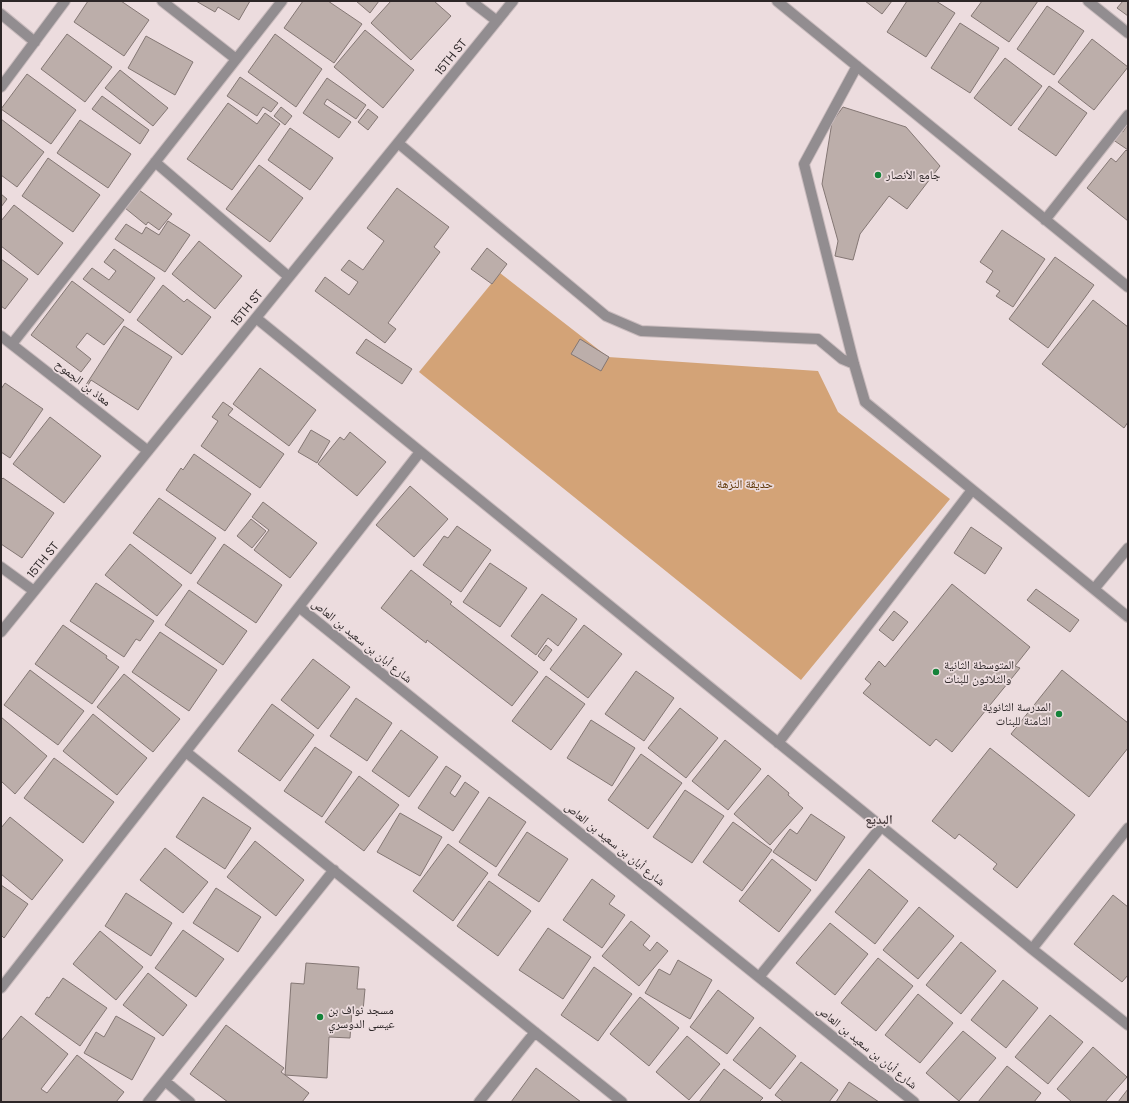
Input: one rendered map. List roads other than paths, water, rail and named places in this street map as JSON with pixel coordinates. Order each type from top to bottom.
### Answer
[{"type":"street","points":[[1,87],[65,1]]},
{"type":"street","points":[[162,1],[236,59]]},
{"type":"street","points":[[12,344],[282,1]]},
{"type":"street","points":[[471,1],[497,21]]},
{"type":"street","name":"15TH ST","points":[[1,632],[513,1]]},
{"type":"street","points":[[777,1],[1128,288]]},
{"type":"street","points":[[1088,1],[1128,33]]},
{"type":"street","points":[[1,14],[34,42]]},
{"type":"street","points":[[856,66],[804,164],[854,364],[865,402],[1128,617]]},
{"type":"street","points":[[1045,220],[1128,115]]},
{"type":"street","points":[[398,143],[606,316],[641,331],[818,339],[842,359],[854,364]]},
{"type":"street","points":[[155,162],[289,277]]},
{"type":"street","points":[[256,318],[881,827],[1128,1025]]},
{"type":"street","name":"معاذ بن الجموح","points":[[1,336],[148,451]]},
{"type":"street","points":[[1,988],[420,452]]},
{"type":"street","points":[[778,743],[972,490]]},
{"type":"street","points":[[1094,589],[1128,548]]},
{"type":"street","points":[[1,567],[34,591]]},
{"type":"street","name":"شارع أبان بن سعيد بن العاص","points":[[299,607],[914,1102]]},
{"type":"street","points":[[186,752],[622,1102]]},
{"type":"street","points":[[760,977],[881,827]]},
{"type":"street","points":[[1032,949],[1128,828]]},
{"type":"street","points":[[148,1102],[334,870]]},
{"type":"street","points":[[479,1102],[535,1032]]},
{"type":"street","points":[[165,1081],[190,1102]]},
{"type":"place","name":"جامع الأنصار","points":[[878,175]]},
{"type":"place","name":"المتوسطة الثانية والثلاثون للبنات","points":[[936,672]]},
{"type":"place","name":"المدرسة الثانوية الثامنة للبنات","points":[[1059,714]]},
{"type":"place","name":"مسجد نواف بن عيسى الدوسري","points":[[320,1017]]},
{"type":"district","name":"البديع","points":[[879,819]]},
{"type":"park label","name":"حديقة النزهة","points":[[745,484]]}]
